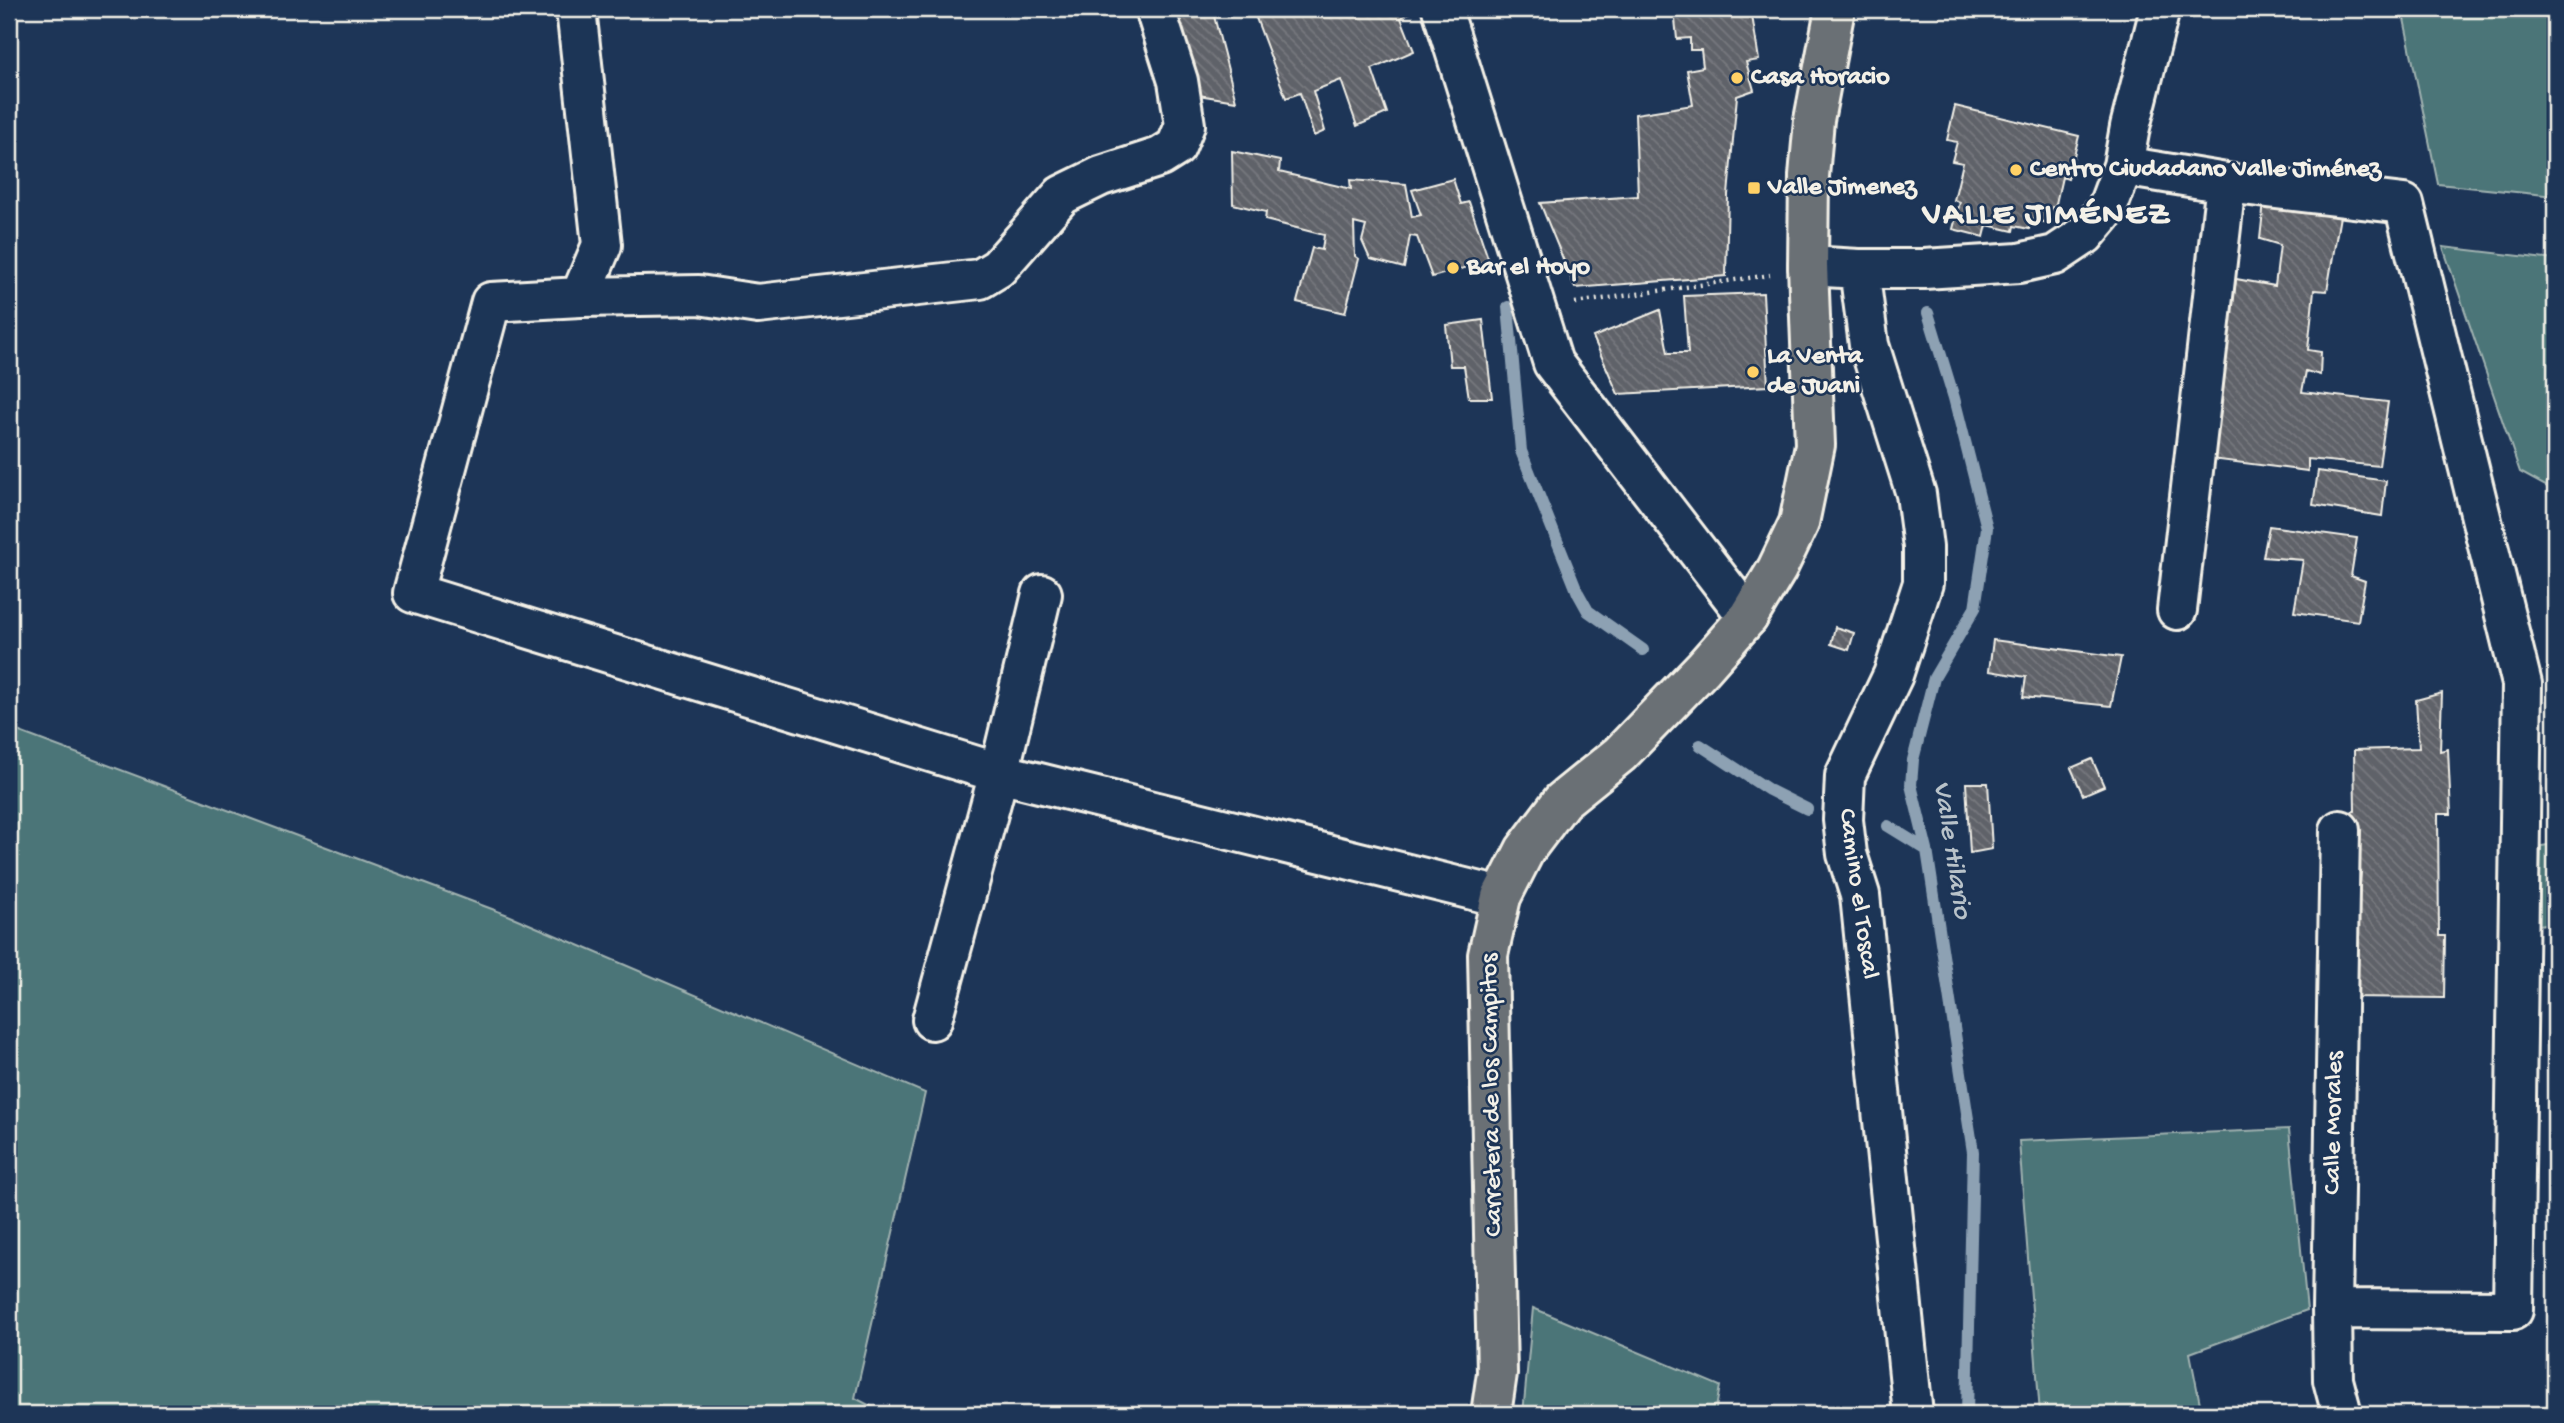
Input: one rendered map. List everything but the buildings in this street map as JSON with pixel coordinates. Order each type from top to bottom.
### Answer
[{"type":"main road","name":"Carretera de los Campitos","points":[[1491,1414],[1497,1373],[1488,955],[1501,897],[1525,850],[1562,801],[1620,754],[1748,617],[1777,569],[1799,523],[1815,446],[1808,266],[1809,176],[1814,120],[1835,9]]},
{"type":"street","points":[[576,9],[602,246],[580,297]]},
{"type":"street","points":[[1154,9],[1178,81],[1185,125],[1176,147],[1160,157],[1101,176],[1062,195],[998,268],[980,279],[758,303],[699,295],[491,302],[413,593],[999,773],[1501,897]]},
{"type":"street","points":[[1442,9],[1553,363],[1748,617]]},
{"type":"street","points":[[1808,266],[1924,269],[2006,264],[2055,255],[2085,235],[2107,209],[2123,166],[2130,127],[2160,9]]},
{"type":"street","points":[[2123,166],[2226,183],[2404,204],[2522,684],[2513,1310],[2332,1309]]},
{"type":"street","points":[[2177,610],[2226,183]]},
{"type":"street","name":"Camino el Toscal","points":[[1859,269],[1869,345],[1916,494],[1923,547],[1923,583],[1893,675],[1844,776],[1843,820],[1847,854],[1860,895],[1913,1414]]},
{"type":"street","points":[[932,1020],[999,773],[1042,594]]},
{"type":"street","name":"Calle Morales","points":[[2340,830],[2332,1309],[2333,1380],[2342,1414]]},
{"type":"path","points":[[1536,308],[1746,280],[1808,266]]},
{"type":"green space","points":[[2402,9],[2555,9],[2555,196],[2438,184]]},
{"type":"green space","points":[[2443,247],[2555,260],[2555,491],[2520,472]]},
{"type":"green space","points":[[9,728],[508,915],[925,1093],[855,1398],[886,1414],[9,1414]]},
{"type":"green space","points":[[2555,844],[2555,923],[2538,925],[2541,846]]},
{"type":"green space","points":[[2289,1129],[2307,1310],[2190,1353],[2202,1414],[2040,1414],[2019,1141]]},
{"type":"green space","points":[[1533,1308],[1720,1386],[1715,1414],[1523,1414]]},
{"type":"waterway","points":[[1508,307],[1521,451],[1578,593],[1588,611],[1643,650]]},
{"type":"waterway","name":"Valle Hilario","points":[[1928,313],[1954,398],[1987,528],[1975,608],[1934,678],[1913,760],[1911,785],[1927,850],[1973,1152],[1967,1414]]},
{"type":"waterway","points":[[1700,745],[1769,790],[1807,809]]},
{"type":"waterway","points":[[1888,826],[1927,850]]},
{"type":"place","name":"Casa Horacio","points":[[1737,78]]},
{"type":"place","name":"Centro Ciudadano Valle Jiménez","points":[[2016,170]]},
{"type":"place","name":"Valle Jimenez","points":[[1754,188]]},
{"type":"place","name":"Bar el Hoyo","points":[[1453,268]]},
{"type":"place","name":"La Venta de Juani","points":[[1753,372]]},
{"type":"district","name":"VALLE JIMÉNEZ","points":[[2047,216]]}]
